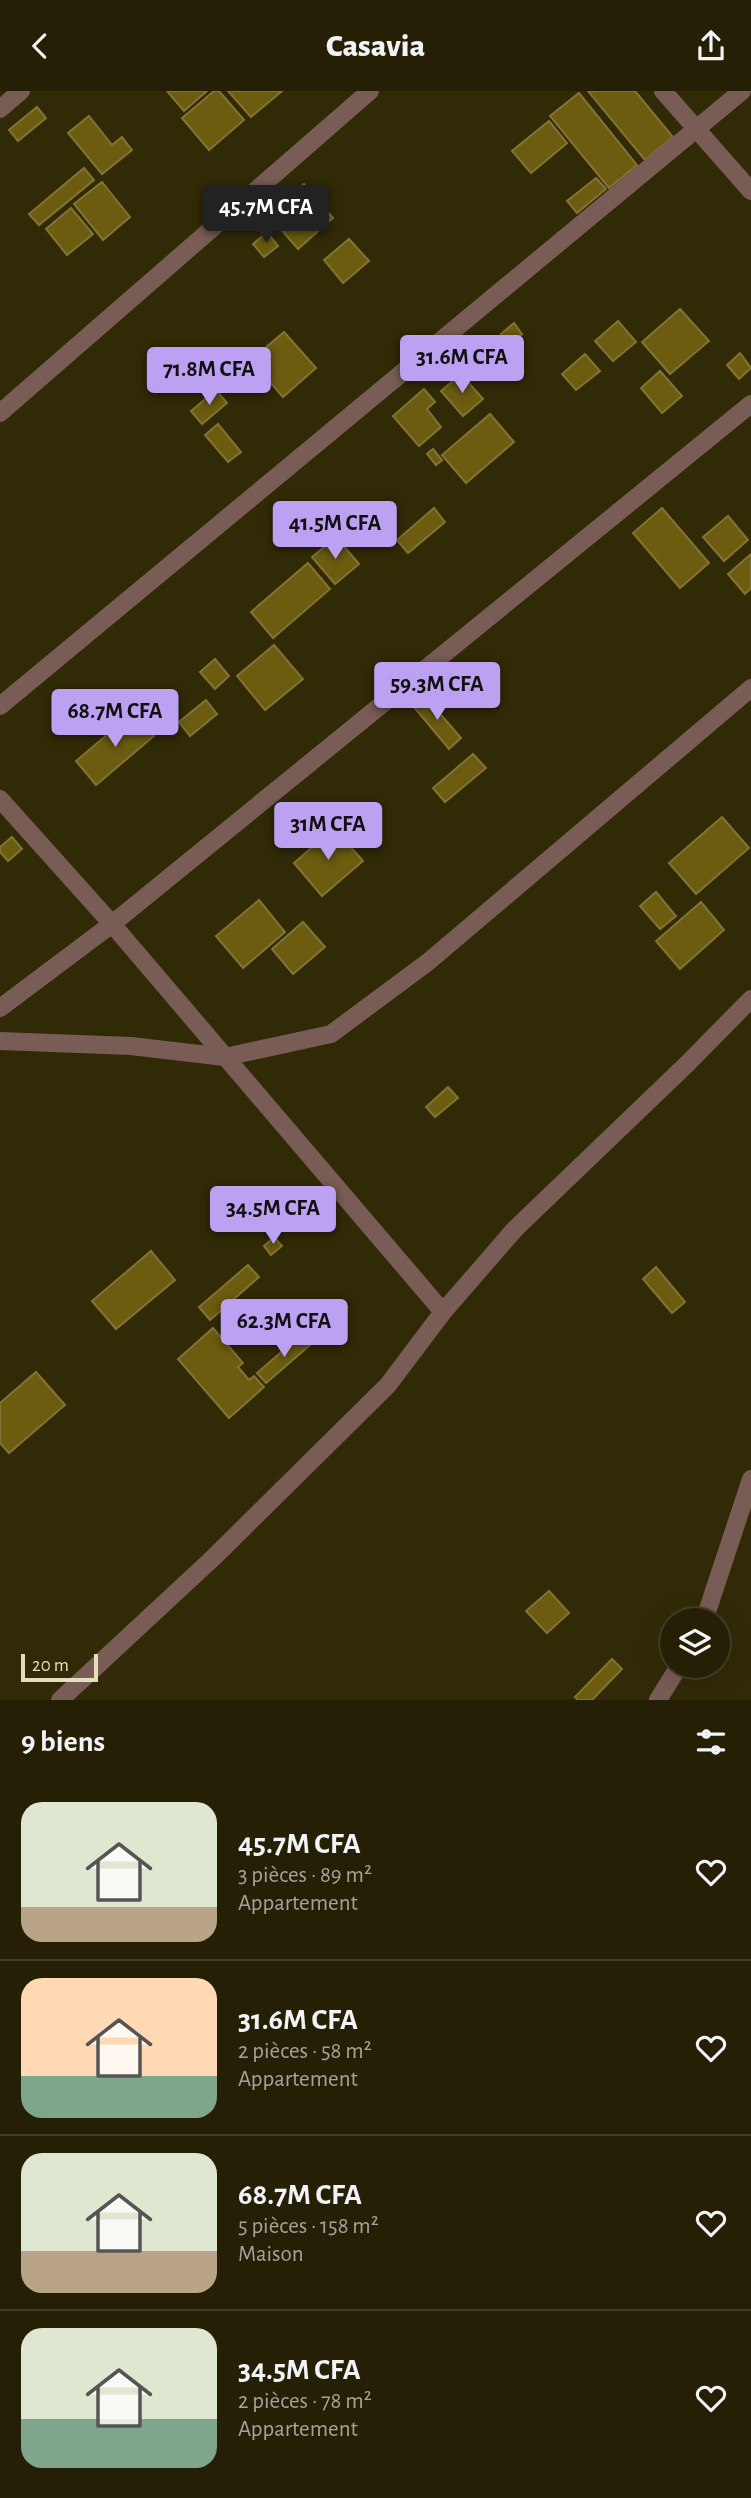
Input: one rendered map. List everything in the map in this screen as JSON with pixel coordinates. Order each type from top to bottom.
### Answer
[{"type":"street","points":[[0,109],[22,91]]},
{"type":"street","points":[[0,413],[370,91]]},
{"type":"street","points":[[663,91],[751,191]]},
{"type":"street","points":[[0,706],[742,91]]},
{"type":"street","points":[[0,1008],[112,924],[751,404]]},
{"type":"street","points":[[0,1041],[131,1046],[225,1057],[331,1034],[439,953],[751,688]]},
{"type":"street","points":[[0,799],[112,924],[443,1312]]},
{"type":"street","points":[[60,1700],[213,1558],[388,1385],[443,1312],[515,1229],[751,999]]},
{"type":"street","points":[[708,1608],[751,1479]]},
{"type":"street","points":[[658,1700],[671,1678]]},
{"type":"building","points":[[167,91],[207,91],[184,111]]},
{"type":"building","points":[[214,91],[219,91],[244,120],[209,150],[182,118]]},
{"type":"building","points":[[228,91],[282,91],[251,117]]},
{"type":"building","points":[[588,91],[635,91],[673,137],[645,160]]},
{"type":"building","points":[[579,93],[637,165],[609,188],[550,116]]},
{"type":"building","points":[[37,107],[46,118],[18,141],[9,130]]},
{"type":"building","points":[[89,116],[112,145],[122,137],[132,150],[102,174],[68,133]]},
{"type":"building","points":[[549,121],[567,143],[531,173],[512,151]]},
{"type":"building","points":[[84,168],[94,180],[39,225],[29,214]]},
{"type":"building","points":[[596,178],[606,189],[577,213],[567,201]]},
{"type":"building","points":[[102,182],[130,217],[103,240],[74,204]]},
{"type":"building","points":[[304,184],[333,218],[298,249],[268,214]]},
{"type":"building","points":[[71,208],[93,234],[67,255],[46,229]]},
{"type":"building","points":[[267,232],[278,246],[264,257],[253,244]]},
{"type":"building","points":[[349,239],[369,261],[343,283],[324,260]]},
{"type":"building","points":[[680,309],[709,341],[670,374],[642,342]]},
{"type":"building","points":[[618,321],[636,342],[613,361],[595,341]]},
{"type":"building","points":[[514,323],[522,334],[510,344],[501,334]]},
{"type":"building","points":[[284,332],[316,368],[283,397],[251,360]]},
{"type":"building","points":[[740,353],[751,368],[739,379],[727,365]]},
{"type":"building","points":[[585,354],[600,371],[576,390],[562,374]]},
{"type":"building","points":[[660,371],[682,396],[662,413],[641,388]]},
{"type":"building","points":[[461,374],[483,399],[463,416],[441,391]]},
{"type":"building","points":[[424,389],[435,402],[427,409],[441,427],[419,446],[393,416]]},
{"type":"building","points":[[216,390],[227,403],[202,424],[191,411]]},
{"type":"building","points":[[490,414],[514,442],[466,483],[442,455]]},
{"type":"building","points":[[218,424],[241,452],[228,462],[205,435]]},
{"type":"building","points":[[433,449],[442,460],[436,465],[427,454]]},
{"type":"building","points":[[434,508],[445,522],[408,553],[397,540]]},
{"type":"building","points":[[662,508],[709,563],[680,588],[633,533]]},
{"type":"building","points":[[728,516],[748,540],[724,561],[703,537]]},
{"type":"building","points":[[336,537],[359,564],[335,584],[312,557]]},
{"type":"building","points":[[751,554],[751,588],[745,594],[728,574]]},
{"type":"building","points":[[308,563],[330,589],[273,638],[251,612]]},
{"type":"building","points":[[274,645],[303,679],[265,710],[237,676]]},
{"type":"building","points":[[215,659],[229,676],[215,689],[200,672]]},
{"type":"building","points":[[425,696],[461,738],[449,749],[413,706]]},
{"type":"building","points":[[206,700],[217,714],[190,736],[179,722]]},
{"type":"building","points":[[134,712],[154,736],[96,785],[76,761]]},
{"type":"building","points":[[473,754],[486,768],[445,802],[433,788]]},
{"type":"building","points":[[722,817],[749,848],[696,894],[669,863]]},
{"type":"building","points":[[334,828],[363,861],[322,896],[294,863]]},
{"type":"building","points":[[12,837],[22,849],[8,861],[0,852],[0,847]]},
{"type":"building","points":[[656,892],[676,916],[660,929],[640,906]]},
{"type":"building","points":[[259,900],[285,932],[243,968],[216,936]]},
{"type":"building","points":[[701,902],[724,930],[680,969],[656,941]]},
{"type":"building","points":[[303,922],[325,947],[293,974],[272,949]]},
{"type":"building","points":[[448,1087],[458,1098],[435,1117],[426,1107]]},
{"type":"building","points":[[274,1237],[282,1246],[271,1255],[264,1246]]},
{"type":"building","points":[[151,1251],[175,1280],[116,1329],[92,1301]]},
{"type":"building","points":[[248,1265],[259,1277],[210,1320],[199,1307]]},
{"type":"building","points":[[656,1267],[685,1302],[672,1313],[643,1279]]},
{"type":"building","points":[[213,1328],[243,1363],[238,1367],[249,1380],[254,1376],[264,1387],[229,1418],[178,1359]]},
{"type":"building","points":[[302,1334],[310,1345],[266,1383],[257,1373]]},
{"type":"building","points":[[36,1372],[65,1405],[9,1453],[0,1443],[0,1403]]},
{"type":"building","points":[[549,1591],[569,1613],[547,1633],[526,1611]]},
{"type":"building","points":[[612,1659],[622,1669],[592,1700],[578,1700],[575,1697]]}]
